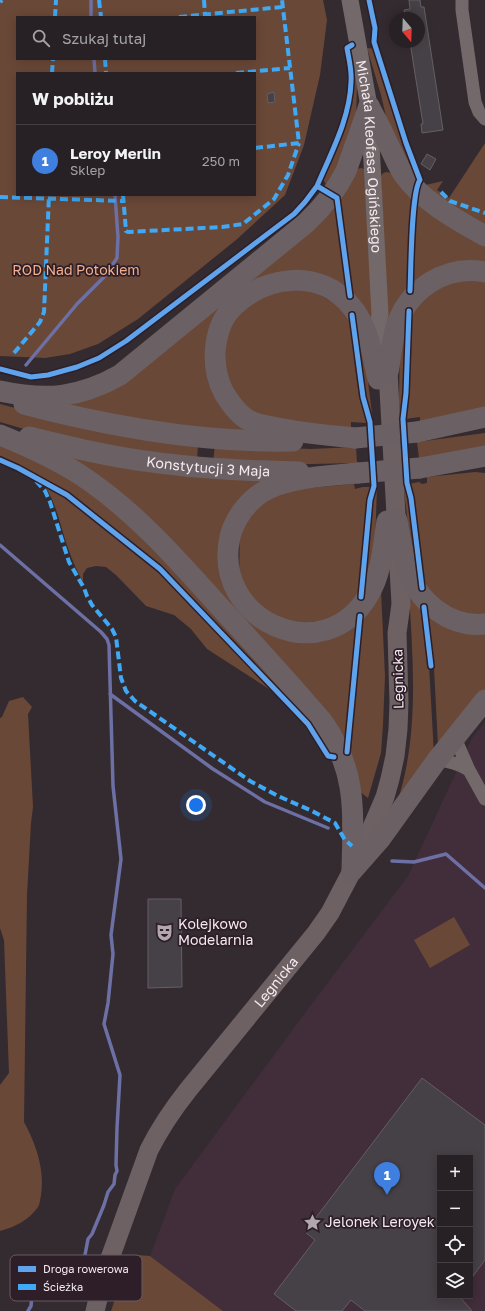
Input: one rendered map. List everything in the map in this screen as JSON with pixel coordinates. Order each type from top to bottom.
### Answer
[{"type":"main road","points":[[369,106],[388,143],[396,163],[416,189],[454,219],[485,236]]},
{"type":"main road","points":[[0,391],[33,396],[69,395],[93,389],[120,375],[306,223],[324,204],[341,181],[346,171],[369,106]]},
{"type":"main road","points":[[383,376],[396,327],[404,309],[417,293],[432,280],[449,273],[465,270],[485,272]]},
{"type":"main road","points":[[355,438],[290,432],[251,422],[245,418],[228,399],[216,373],[215,354],[221,328],[229,312],[234,306],[242,299],[268,285],[293,279],[314,282],[341,296],[351,305],[367,332],[383,376]]},
{"type":"main road","name":"Michała Kleofasa Ogińskiego","points":[[383,376],[392,520]]},
{"type":"main road","name":"Konstytucji 3 Maja","points":[[0,397],[80,418],[124,427],[184,435],[271,441],[355,438],[417,432]]},
{"type":"main road","points":[[417,432],[485,417]]},
{"type":"main road","points":[[417,432],[485,425]]},
{"type":"main road","name":"Konstytucji 3 Maja","points":[[0,429],[77,449],[152,462],[203,468],[358,473],[420,468]]},
{"type":"main road","points":[[0,435],[42,453],[78,473],[102,490],[135,517],[173,556],[322,721],[333,736],[348,771],[352,802],[352,871]]},
{"type":"main road","points":[[420,468],[485,456]]},
{"type":"main road","points":[[420,468],[485,468]]},
{"type":"main road","points":[[358,473],[283,483],[267,489],[251,502],[240,515],[232,532],[228,552],[229,570],[238,592],[247,605],[258,616],[274,626],[291,632],[306,633],[332,628],[340,624],[355,613],[369,595],[380,568],[392,520]]},
{"type":"main road","points":[[392,520],[407,568],[423,599],[433,608],[449,618],[466,623],[485,624]]},
{"type":"main road","name":"Legnicka","points":[[111,1255],[149,1150],[157,1134],[171,1112],[188,1090],[316,933],[330,912],[352,871],[385,797],[395,756],[399,702],[397,633],[401,604],[392,520]]},
{"type":"main road","points":[[352,871],[381,838],[437,760],[485,700]]},
{"type":"main road","name":"Legnicka","points":[[94,1311],[97,1301]]},
{"type":"street","name":"Michała Kleofasa Ogińskiego","points":[[350,0],[369,106],[380,314],[386,333],[383,376]]},
{"type":"street","points":[[462,0],[462,10],[475,102],[479,112],[485,119]]},
{"type":"street","points":[[455,738],[469,770],[485,799]]},
{"type":"street","points":[[437,760],[452,761],[461,764],[469,770]]},
{"type":"shaded area","points":[[485,722],[485,1311],[223,1311],[150,1256],[175,1189],[408,876],[472,738]]},
{"type":"green space","name":"ROD Nad Potokiem","points":[[0,0],[323,0],[327,20],[320,75],[304,145],[285,195],[236,240],[138,319],[98,344],[70,354],[45,358],[0,356]]},
{"type":"green space","points":[[367,48],[376,49],[402,144],[410,164],[392,142],[381,95]]},
{"type":"green space","points":[[352,52],[357,83],[356,122],[331,187],[325,183],[323,178],[346,122],[352,98],[354,83]]},
{"type":"green space","points":[[485,143],[485,230],[421,186],[443,181],[437,190],[449,198]]},
{"type":"green space","points":[[357,169],[364,169],[373,321],[353,299],[339,195]]},
{"type":"green space","points":[[386,172],[391,173],[412,193],[407,295],[388,320],[381,177],[382,174]]},
{"type":"green space","points":[[417,198],[485,243],[485,267],[413,289]]},
{"type":"green space","points":[[335,200],[347,294],[275,277],[211,345],[251,431],[151,424],[58,402],[70,401]]},
{"type":"green space","points":[[485,277],[485,412],[420,422],[420,417],[405,419],[412,306],[435,285]]},
{"type":"green space","points":[[303,286],[349,311],[358,380],[367,423],[351,422],[351,428],[254,418],[224,380],[227,328],[254,299]]},
{"type":"green space","points":[[406,318],[403,393],[400,419],[400,338]]},
{"type":"green space","points":[[356,329],[363,341],[373,422],[365,397]]},
{"type":"green space","points":[[0,404],[56,419],[198,444],[197,461],[24,429],[0,422]]},
{"type":"green space","points":[[485,433],[485,449],[419,458],[417,442]]},
{"type":"green space","points":[[0,440],[39,457],[67,472],[101,496],[125,516],[169,559],[252,651],[297,698],[327,737],[342,771],[347,802],[346,834],[342,827],[344,791],[341,775],[337,764],[322,737],[312,725],[297,709],[283,698],[207,649],[191,629],[174,615],[146,606],[116,575],[106,567],[96,566],[87,568],[83,574],[83,582],[71,557],[50,495],[32,472],[0,457]]},
{"type":"green space","points":[[215,445],[311,449],[356,447],[357,463],[265,465],[213,462]]},
{"type":"green space","points":[[58,453],[264,479],[224,541],[262,626],[357,618],[346,746]]},
{"type":"green space","points":[[475,472],[485,473],[485,619],[467,618],[425,592],[413,496],[409,484],[419,482],[422,484],[427,483],[427,477]]},
{"type":"green space","points":[[403,483],[409,498],[419,584],[412,556]]},
{"type":"green space","points":[[354,484],[355,489],[372,487],[368,498],[358,601],[329,623],[275,621],[239,582],[240,525],[274,491]]},
{"type":"green space","points":[[377,486],[375,546],[364,589],[372,503]]},
{"type":"green space","points":[[381,591],[385,676],[383,724],[381,753],[368,798],[359,791],[350,759],[362,614]]},
{"type":"green space","points":[[409,592],[421,604],[429,665],[434,755],[399,797],[410,746],[412,721],[413,670]]},
{"type":"green space","points":[[427,610],[485,630],[485,691],[438,745],[434,668]]},
{"type":"green space","points":[[23,697],[32,707],[28,714],[33,807],[27,895],[24,1122],[36,1148],[41,1167],[42,1186],[39,1204],[34,1212],[21,1222],[0,1231],[0,1085],[9,1073],[4,940],[0,928],[0,718],[2,717],[9,701]]},
{"type":"green space","points":[[454,917],[470,945],[430,968],[414,940]]},
{"type":"green space","points":[[142,1255],[150,1256],[223,1311],[111,1311],[114,1301],[142,1301]]},
{"type":"building","points":[[409,0],[420,0],[421,7],[424,7],[425,12],[404,12],[404,10],[410,9]]},
{"type":"building","points":[[425,13],[443,130],[422,133],[421,124],[423,124],[411,48],[425,48]]},
{"type":"building","points":[[274,92],[275,102],[268,103],[267,94]]},
{"type":"building","points":[[427,154],[436,159],[430,170],[421,164]]},
{"type":"building","name":"Kolejkowo Modelarnia","points":[[148,899],[181,899],[182,987],[148,988]]},
{"type":"building","points":[[422,1078],[485,1125],[485,1260],[473,1276],[473,1155],[437,1155],[437,1299],[462,1299],[472,1311],[365,1311],[351,1300],[342,1311],[296,1311],[274,1294],[315,1240],[305,1232]]},
{"type":"waterway","points":[[91,0],[91,16]]},
{"type":"waterway","points":[[94,60],[95,72]]},
{"type":"waterway","points":[[26,365],[77,304],[104,277],[117,258],[118,237],[115,196]]},
{"type":"waterway","points":[[0,545],[101,632],[107,639],[109,645],[113,786],[121,859],[111,935],[113,954],[108,1003],[104,1024],[120,1075],[117,1128],[117,1171],[114,1184],[108,1192],[92,1234],[88,1239],[85,1255]]},
{"type":"waterway","points":[[110,694],[213,769],[265,802],[328,828]]},
{"type":"waterway","points":[[392,861],[414,862],[446,854],[485,888]]},
{"type":"waterway","points":[[28,1311],[31,1306],[31,1301]]},
{"type":"marked path","points":[[55,16],[56,0]]},
{"type":"marked path","points":[[99,0],[101,16]]},
{"type":"marked path","points":[[204,0],[205,15]]},
{"type":"marked path","points":[[256,148],[299,143],[282,0]]},
{"type":"marked path","points":[[189,16],[282,7]]},
{"type":"marked path","points":[[52,72],[53,60]]},
{"type":"marked path","points":[[105,60],[106,72]]},
{"type":"marked path","points":[[247,72],[290,68]]},
{"type":"marked path","points":[[123,196],[126,231],[128,232],[222,227],[243,224],[274,199],[288,175],[299,143]]},
{"type":"marked path","points":[[441,192],[450,201],[485,213]]},
{"type":"marked path","points":[[14,353],[40,322],[44,312],[49,196]]},
{"type":"marked path","points":[[0,197],[123,201]]},
{"type":"marked path","points":[[36,481],[45,491],[50,502],[69,562],[92,605],[112,629],[116,637],[121,678],[126,691],[135,701],[250,781],[335,823],[345,840],[352,846]]},
{"type":"cycle path","points":[[369,0],[375,28],[374,42],[406,143],[420,180],[417,187],[413,215],[410,291]]},
{"type":"cycle path","points":[[317,186],[334,148],[347,109],[351,78],[347,48],[352,45]]},
{"type":"cycle path","points":[[0,369],[31,377],[48,375],[77,367],[99,358],[126,341],[294,214],[317,186],[337,198],[350,296]]},
{"type":"cycle path","points":[[409,311],[406,393],[403,419],[407,483],[411,498],[422,588]]},
{"type":"cycle path","points":[[352,315],[363,397],[370,422],[374,486],[370,500],[361,597]]},
{"type":"cycle path","points":[[0,460],[18,468],[67,495],[160,569],[308,724],[328,756],[334,757]]},
{"type":"cycle path","points":[[424,607],[431,666]]},
{"type":"cycle path","points":[[347,752],[360,616]]},
{"type":"place","name":"Kolejkowo Modelarnia","points":[[165,932]]},
{"type":"place","name":"Leroy Merlin","points":[[387,1195]]},
{"type":"place","name":"Jelonek Leroyek","points":[[312,1222]]}]
